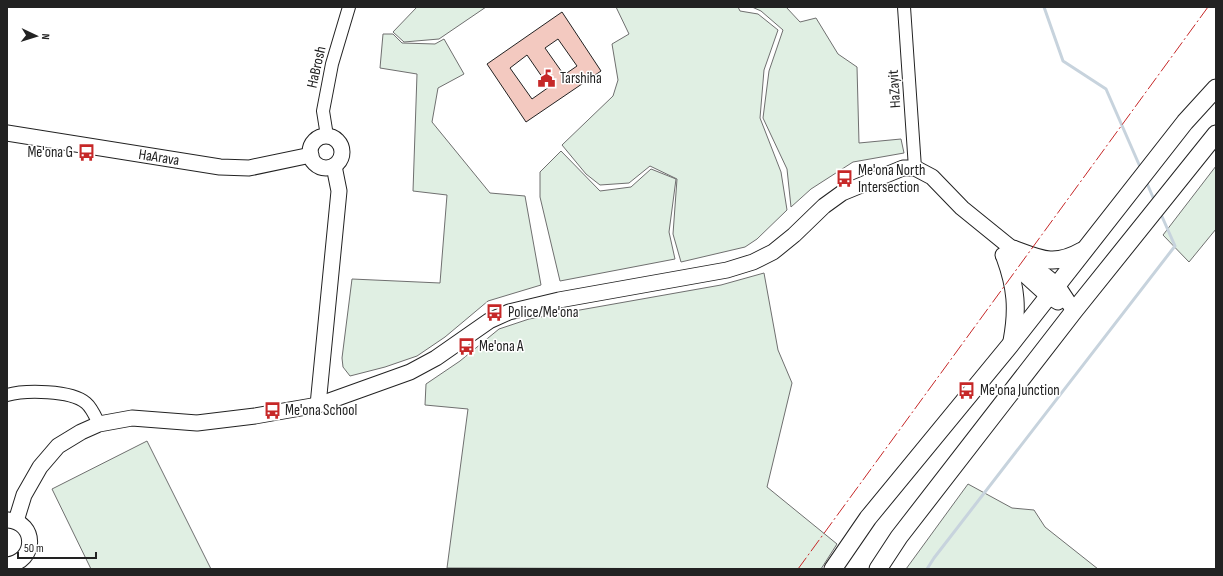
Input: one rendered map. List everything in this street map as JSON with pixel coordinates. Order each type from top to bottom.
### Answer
[{"type":"highway","points":[[833,569],[868,518],[1011,344],[1185,122],[1216,88]]},
{"type":"highway","points":[[878,569],[899,537],[1074,311],[1216,134]]},
{"type":"highway","points":[[1011,344],[1016,320],[1016,301],[1009,253],[1055,261],[1070,258],[1087,248]]},
{"type":"main road","name":"HaArava","points":[[7,133],[220,167],[249,168],[311,155]]},
{"type":"main road","points":[[327,136],[337,140],[342,150],[341,158],[334,166],[321,167],[316,164],[311,155],[313,143],[322,137],[327,136]]},
{"type":"main road","points":[[318,406],[339,191],[334,166]]},
{"type":"main road","points":[[7,565],[26,564],[30,539],[23,525],[12,520],[24,495],[40,467],[58,446],[81,432],[100,424],[132,418],[197,422],[254,416],[318,406],[410,372],[436,358],[489,321],[509,312],[559,300],[727,270],[753,262],[773,252],[794,235],[824,206],[842,193],[903,168],[916,168],[932,177],[1009,253],[1074,311]]},
{"type":"street","name":"HaBrosh","points":[[327,136],[323,111],[332,64],[349,7]]},
{"type":"street","name":"HaZayit","points":[[904,7],[916,168]]},
{"type":"street","points":[[7,395],[20,392],[56,394],[76,398],[87,403],[100,424]]},
{"type":"green space","points":[[417,7],[486,7],[439,39],[404,42],[393,32]]},
{"type":"green space","points":[[616,7],[738,7],[740,11],[758,14],[778,30],[764,70],[760,118],[781,172],[787,210],[757,239],[745,247],[681,262],[673,234],[677,179],[650,166],[629,183],[600,185],[586,174],[562,145],[613,96],[618,80],[612,44],[629,34]]},
{"type":"green space","points":[[752,7],[786,7],[800,22],[816,18],[838,54],[857,67],[859,143],[901,139],[904,153],[853,162],[811,189],[791,207],[787,169],[763,118],[769,71],[783,30],[761,11]]},
{"type":"green space","points":[[383,34],[393,34],[402,43],[435,44],[444,39],[464,74],[438,88],[432,122],[490,193],[525,196],[541,285],[488,301],[445,337],[417,356],[385,367],[350,376],[343,367],[342,358],[352,279],[440,283],[447,195],[413,191],[417,74],[380,68]]},
{"type":"green space","points":[[561,151],[600,191],[631,187],[651,169],[676,179],[669,232],[675,259],[560,281],[540,197],[540,172]]},
{"type":"green space","points":[[1216,166],[1216,229],[1189,262],[1163,235]]},
{"type":"green space","points":[[764,273],[778,350],[792,383],[767,487],[837,544],[821,569],[447,568],[468,409],[425,405],[426,384],[460,361],[499,329],[529,319],[721,285]]},
{"type":"green space","points":[[147,441],[211,569],[91,569],[52,489]]},
{"type":"green space","points":[[968,484],[1012,508],[1034,510],[1045,527],[1098,569],[906,569]]},
{"type":"building","points":[[562,12],[601,71],[526,122],[487,64]],"holes":[[[558,39],[577,66],[564,75],[545,48]],[[527,55],[549,87],[532,99],[510,68]]]},
{"type":"waterway","points":[[1044,7],[1063,61],[1106,89],[1141,169]]},
{"type":"waterway","points":[[1146,181],[1155,202]]},
{"type":"waterway","points":[[927,569],[1175,246],[1160,212]]},
{"type":"power","points":[[798,569],[1208,7]]},
{"type":"place","name":"Tarshiha","points":[[547,78]]},
{"type":"place","name":"Me'ona G","points":[[86,152]]},
{"type":"place","name":"Me'ona North Intersection","points":[[845,179]]},
{"type":"place","name":"Police/Me'ona","points":[[495,312]]},
{"type":"place","name":"Me'ona A","points":[[466,346]]},
{"type":"place","name":"Me'ona Junction","points":[[967,390]]},
{"type":"place","name":"Me'ona School","points":[[272,410]]}]
